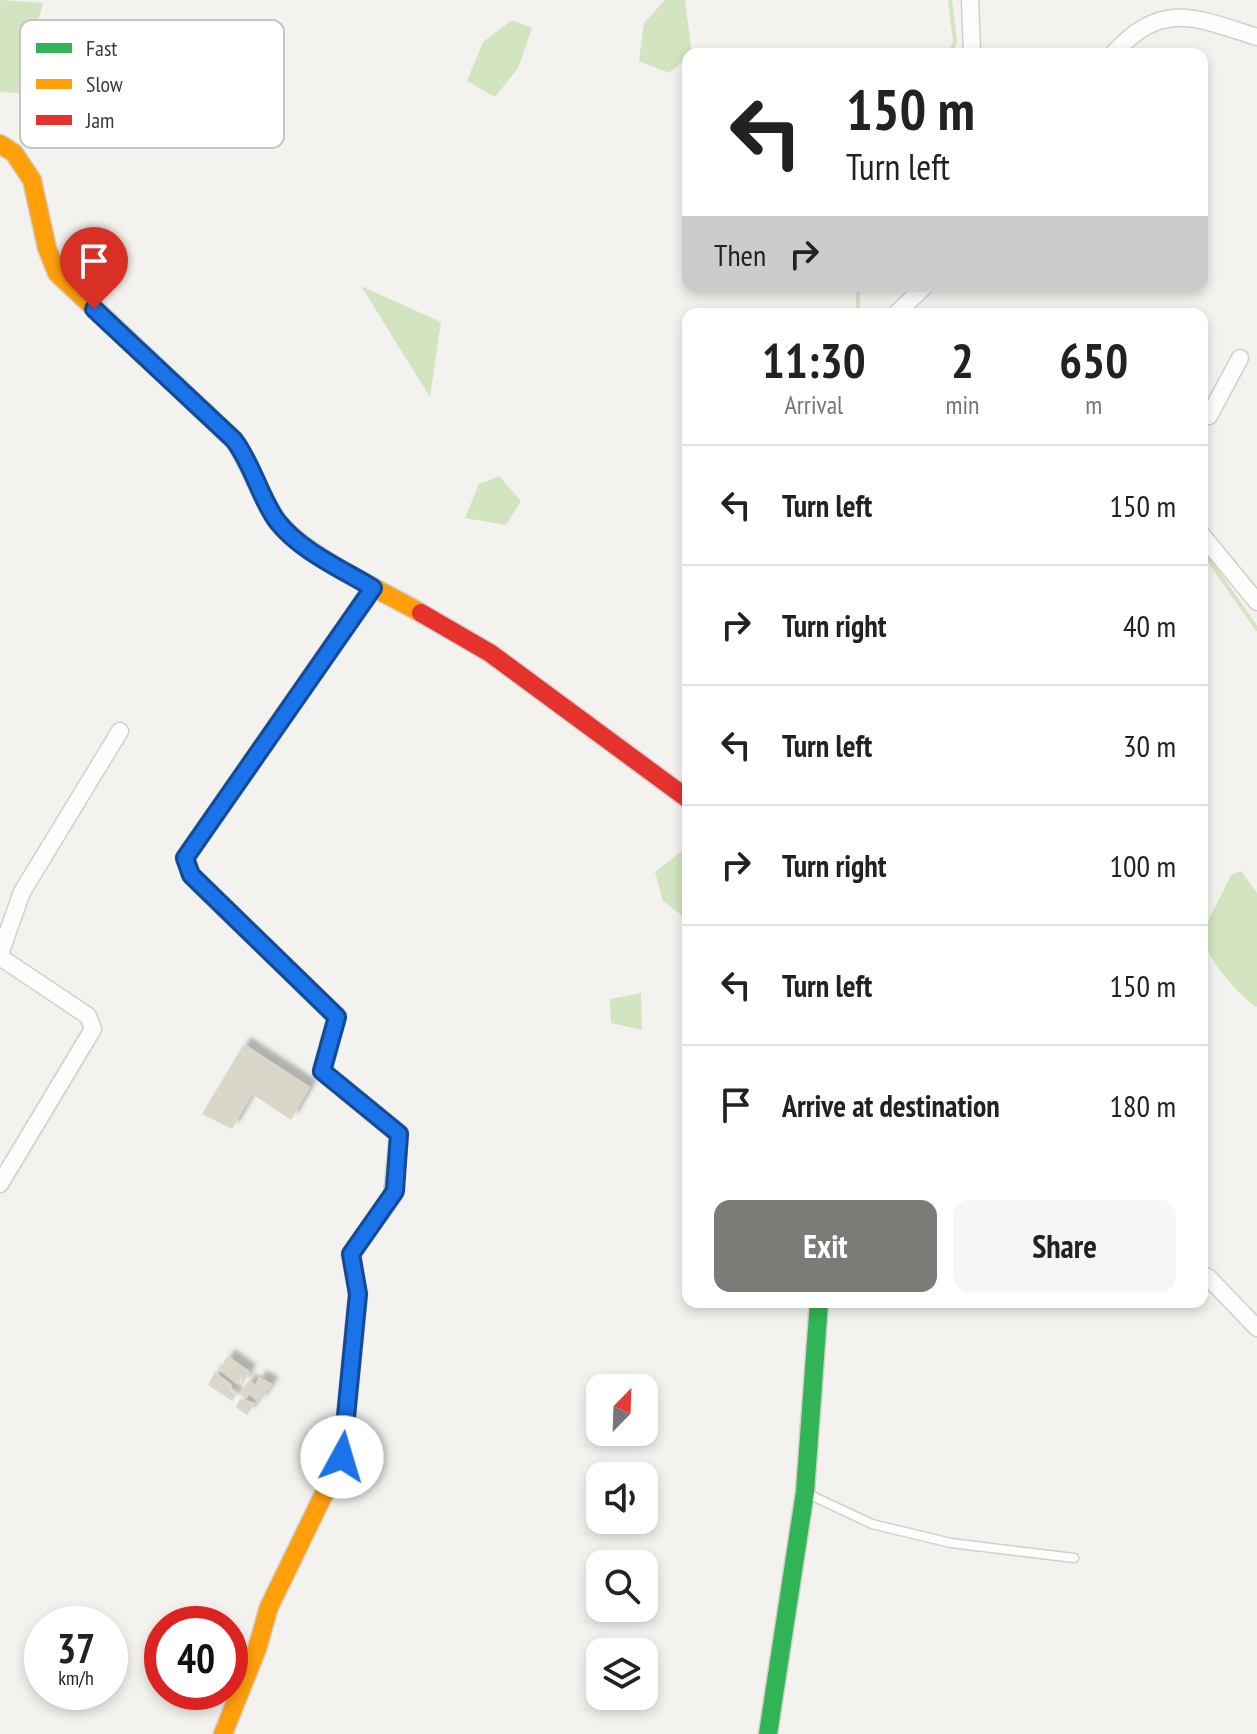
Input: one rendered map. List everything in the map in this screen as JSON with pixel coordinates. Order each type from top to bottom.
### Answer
[{"type":"street","points":[[970,0],[972,48]]},
{"type":"street","points":[[1120,48],[1149,21],[1172,17],[1257,37]]},
{"type":"street","points":[[0,144],[9,147],[28,171],[51,265],[70,288],[234,440],[250,462],[277,521],[300,543],[490,653],[682,795]]},
{"type":"street","points":[[902,308],[919,292]]},
{"type":"street","points":[[1208,415],[1240,358]]},
{"type":"street","points":[[1208,542],[1257,602]]},
{"type":"street","points":[[223,1734],[257,1649],[269,1607],[342,1457],[358,1294],[351,1254],[395,1191],[399,1134],[322,1071],[337,1017],[191,875],[185,858],[373,588]]},
{"type":"street","points":[[0,1184],[93,1029],[88,1016],[0,955],[22,892],[120,731]]},
{"type":"street","points":[[1208,1277],[1257,1328]]},
{"type":"street","points":[[768,1734],[805,1492],[819,1308]]},
{"type":"lane","points":[[805,1492],[872,1524],[951,1543],[1074,1558]]},
{"type":"shaded area","points":[[0,0],[43,3],[38,20],[20,20],[19,93],[0,92]]},
{"type":"shaded area","points":[[665,0],[685,0],[691,48],[682,48],[682,62],[669,73],[639,61],[644,23]]},
{"type":"shaded area","points":[[512,20],[532,28],[518,68],[495,97],[467,81],[483,42]]},
{"type":"shaded area","points":[[361,286],[441,322],[430,397]]},
{"type":"shaded area","points":[[499,476],[521,501],[506,525],[465,518],[479,484]]},
{"type":"shaded area","points":[[682,851],[682,915],[663,901],[655,872]]},
{"type":"shaded area","points":[[1241,871],[1257,893],[1257,1007],[1223,974],[1208,952],[1208,921],[1231,875]]},
{"type":"shaded area","points":[[641,993],[642,1030],[611,1023],[610,999]]},
{"type":"building","points":[[244,1044],[310,1087],[291,1120],[252,1094],[232,1129],[202,1114]]},
{"type":"building","points":[[228,1356],[249,1371],[242,1386],[241,1377],[237,1384],[219,1370]]},
{"type":"building","points":[[215,1372],[232,1385],[231,1392],[237,1394],[232,1401],[208,1385]]},
{"type":"building","points":[[259,1377],[272,1384],[259,1403],[249,1394],[246,1399],[240,1394],[249,1380],[255,1385]]},
{"type":"building","points":[[240,1399],[255,1403],[247,1415],[236,1407]]},
{"type":"waterway","points":[[950,0],[955,41],[953,48]]},
{"type":"waterway","points":[[858,292],[858,308]]},
{"type":"waterway","points":[[1208,559],[1257,629]]},
{"type":"traffic: fast","points":[[272,954],[337,1017],[322,1071],[399,1134],[393,1195]]},
{"type":"traffic: fast","points":[[768,1734],[805,1492],[819,1308]]},
{"type":"traffic: slow","points":[[0,144],[14,153],[32,180],[47,248],[57,273],[234,440],[278,522],[325,560],[421,613]]},
{"type":"traffic: slow","points":[[272,954],[191,875],[185,858],[373,588]]},
{"type":"traffic: slow","points":[[223,1734],[257,1649],[269,1607],[342,1457],[358,1294],[351,1254],[393,1195]]},
{"type":"traffic: jam","points":[[421,613],[490,653],[682,795]]},
{"type":"route","points":[[94,309],[234,440],[250,462],[277,521],[300,543],[373,588],[185,858],[191,875],[337,1017],[322,1071],[399,1134],[395,1191],[351,1254],[358,1294],[342,1457]]}]
